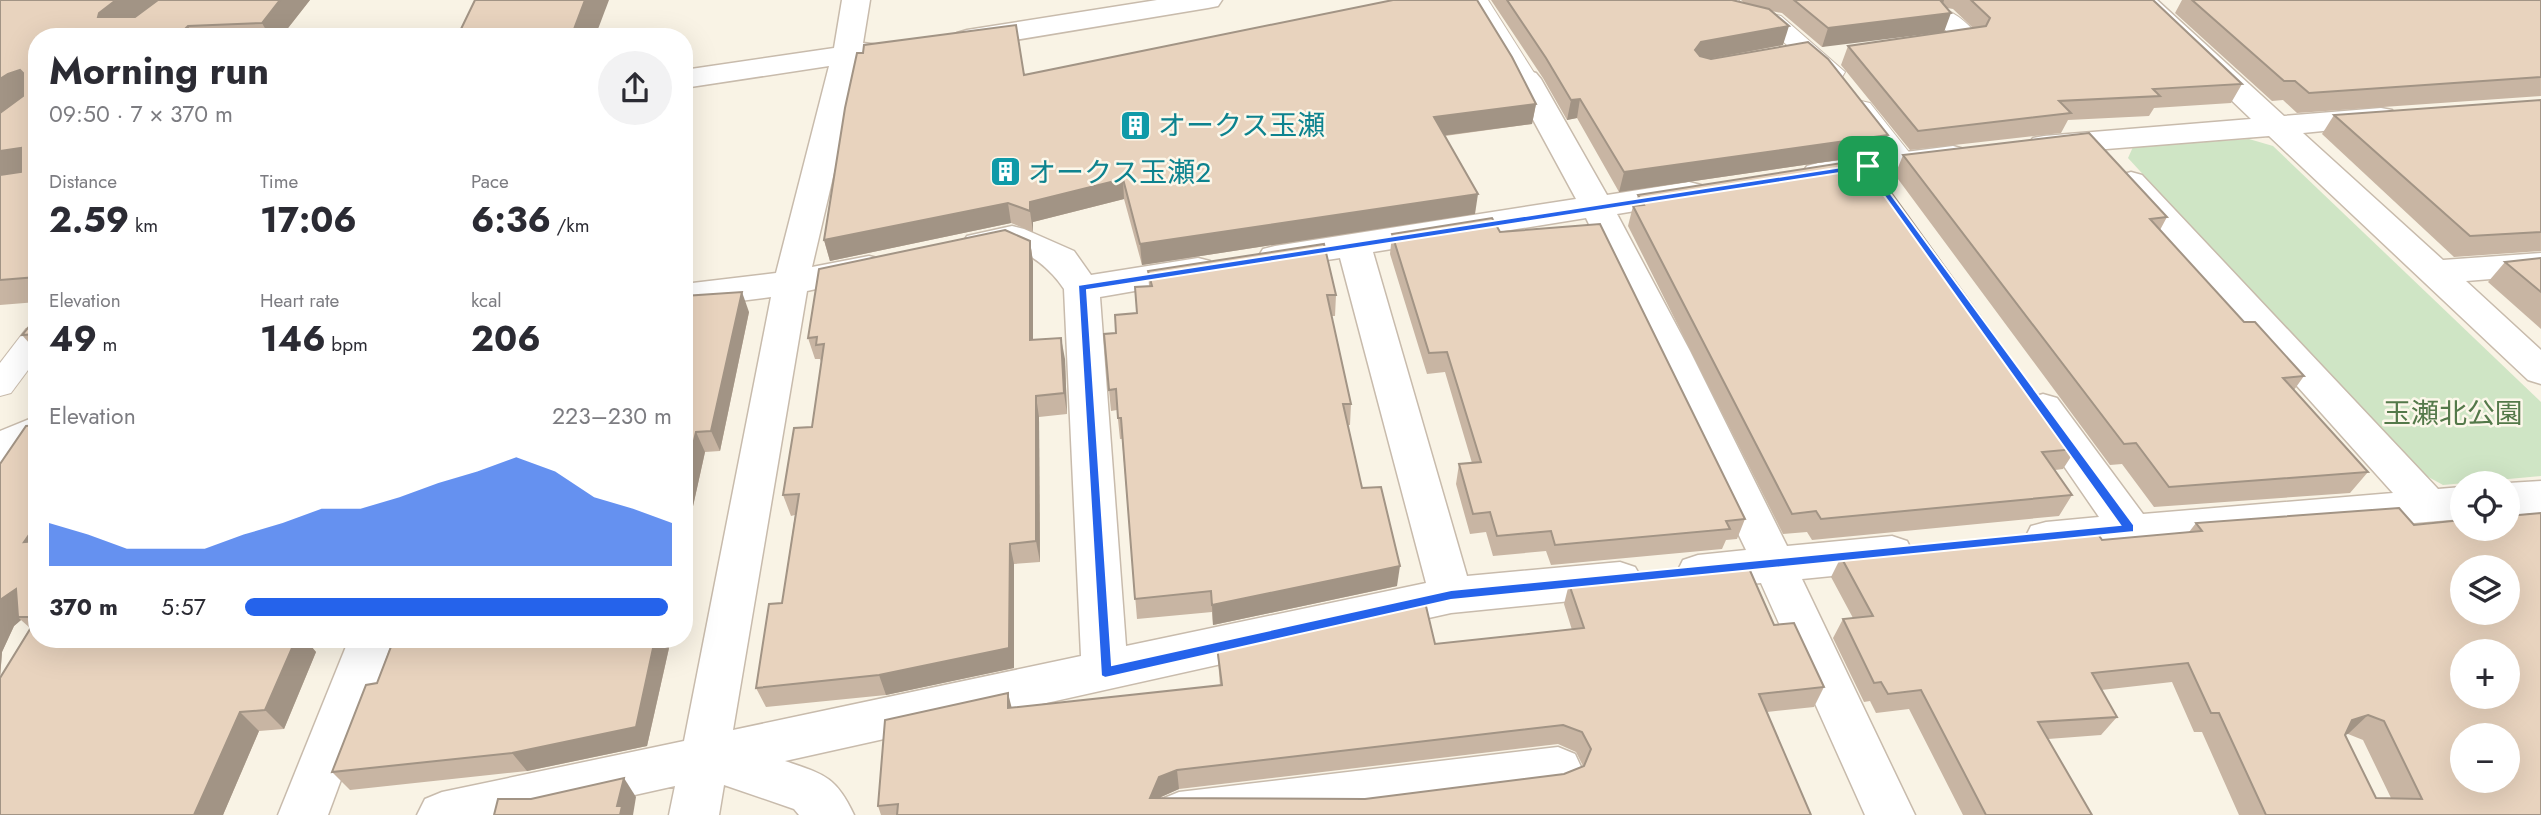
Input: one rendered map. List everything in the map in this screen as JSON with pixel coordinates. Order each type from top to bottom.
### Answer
[{"type":"street","points":[[694,815],[707,758],[791,283],[847,54],[856,0]]},
{"type":"street","points":[[940,42],[1021,32],[1208,0]]},
{"type":"street","points":[[2143,2],[2183,2]]},
{"type":"street","points":[[2143,2],[2541,371]]},
{"type":"street","points":[[693,78],[900,47]]},
{"type":"street","points":[[1526,79],[1599,206],[1774,565],[1890,815]]},
{"type":"street","points":[[1787,178],[2092,140],[2408,116]]},
{"type":"street","points":[[2092,140],[2445,504]]},
{"type":"street","points":[[1885,164],[1892,200]]},
{"type":"street","points":[[1082,288],[1720,188]]},
{"type":"street","points":[[947,251],[1012,237],[1062,259],[1082,288],[1105,672]]},
{"type":"street","points":[[1354,245],[1451,595]]},
{"type":"street","points":[[693,295],[791,283],[895,262]]},
{"type":"street","points":[[2436,272],[2541,264]]},
{"type":"street","points":[[2024,381],[2130,528]]},
{"type":"street","points":[[2520,498],[2541,497]]},
{"type":"street","points":[[2013,541],[2130,528],[2445,504]]},
{"type":"street","points":[[442,815],[1451,595],[1933,549]]},
{"type":"street","points":[[303,815],[367,648]]},
{"type":"street","points":[[707,758],[811,792],[829,815]]},
{"type":"street","points":[[1179,815],[1558,769]]},
{"type":"lane","points":[[1477,0],[1526,79]]},
{"type":"lane","points":[[1725,0],[1738,13],[1773,21],[1832,72],[1885,164]]},
{"type":"lane","points":[[1913,46],[1968,39],[1943,16]]},
{"type":"lane","points":[[1782,55],[1844,54]]},
{"type":"lane","points":[[0,385],[28,347]]},
{"type":"green space","name":"玉瀬北公園","points":[[2249,139],[2273,146],[2541,402],[2541,476],[2520,478],[2520,471],[2450,471],[2450,484],[2443,485],[2412,468],[2128,158],[2133,147]]},
{"type":"building","points":[[0,0],[116,0],[99,13],[98,17],[135,17],[158,0],[280,0],[262,23],[186,28],[28,28],[28,278],[0,280],[0,175],[21,172],[21,148],[0,151],[0,113],[23,96],[23,73],[20,70],[0,79]]},
{"type":"building","points":[[475,0],[585,0],[574,28],[461,28]]},
{"type":"building","points":[[1393,0],[1477,0],[1512,57],[1536,104],[1434,117],[1478,194],[1140,244],[1123,179],[1030,202],[1030,211],[1008,203],[824,240],[845,108],[857,53],[863,53],[864,45],[1016,25],[1024,75]]},
{"type":"building","points":[[1507,0],[1732,0],[1769,9],[1789,26],[1701,42],[1695,50],[1700,56],[1711,59],[1808,42],[1828,59],[1888,135],[1624,172],[1580,99],[1571,100]]},
{"type":"building","points":[[1794,0],[1940,0],[1951,13],[1828,28]]},
{"type":"building","points":[[1971,0],[2153,0],[2242,84],[2153,89],[2160,96],[2059,101],[2071,113],[1918,131],[1848,46],[1986,26],[1990,18]]},
{"type":"building","points":[[2192,0],[2541,0],[2541,77],[2309,93],[2295,81],[2284,81]]},
{"type":"building","points":[[2541,100],[2541,232],[2470,236],[2334,115]]},
{"type":"building","points":[[2089,133],[2167,217],[2150,219],[2244,322],[2255,322],[2304,376],[2283,378],[2368,472],[2169,487],[2136,443],[2124,444],[1903,155]]},
{"type":"building","points":[[1867,159],[2076,449],[2042,452],[2072,495],[1821,519],[1816,511],[1792,514],[1633,206],[1644,205],[1638,195]]},
{"type":"building","points":[[1492,218],[1500,232],[1600,224],[1745,519],[1726,521],[1730,529],[1555,545],[1551,531],[1497,536],[1490,512],[1473,514],[1459,464],[1481,462],[1447,352],[1429,353],[1392,234]]},
{"type":"building","points":[[1005,230],[1030,241],[1030,340],[1061,338],[1064,393],[1036,396],[1036,541],[1010,544],[1009,648],[879,675],[756,688],[769,604],[782,603],[799,494],[783,495],[794,428],[812,427],[824,344],[816,345],[817,337],[808,338],[819,269]]},
{"type":"building","points":[[1324,244],[1336,295],[1327,295],[1351,404],[1343,404],[1362,488],[1381,487],[1400,566],[1212,605],[1211,591],[1135,599],[1121,418],[1118,418],[1116,389],[1109,390],[1104,334],[1116,333],[1115,315],[1137,313],[1135,287],[1152,286],[1148,271]]},
{"type":"building","points":[[2541,258],[2541,292],[2505,262]]},
{"type":"building","points":[[742,292],[711,431],[696,432],[693,445],[693,295]]},
{"type":"building","points":[[26,426],[28,536],[24,542],[28,542],[28,617],[18,617],[16,589],[0,600],[0,464]]},
{"type":"building","points":[[2399,508],[2414,525],[2450,521],[2450,541],[2520,541],[2520,515],[2541,513],[2541,815],[2266,815],[2219,713],[2211,713],[2188,663],[2092,673],[2117,717],[2038,722],[2092,815],[1986,815],[1921,690],[1888,694],[1881,682],[1874,683],[1843,619],[1873,616],[1841,557],[2096,531],[2102,540],[2202,531],[2196,523]],"holes":[[[2368,715],[2384,721],[2422,799],[2376,798],[2345,735],[2352,720]]]},
{"type":"building","points":[[1748,566],[1774,625],[1794,623],[1824,687],[1759,694],[1811,815],[897,815],[898,804],[878,806],[885,720],[1008,693],[1008,708],[1222,685],[1217,647],[1425,602],[1435,644],[1584,628],[1569,584]],"holes":[[[1563,725],[1582,732],[1591,749],[1584,766],[1564,774],[1365,799],[1150,798],[1159,777],[1177,770]]]},
{"type":"building","points":[[28,632],[28,648],[292,648],[265,710],[240,712],[194,815],[0,815],[0,678]]},
{"type":"building","points":[[391,648],[653,648],[636,727],[512,753],[332,772],[366,685],[377,683]]},
{"type":"building","points":[[624,778],[617,806],[622,806],[620,815],[494,815],[498,799],[531,799]]},
{"type":"place","name":"オークス玉瀬","points":[[1135,125]]},
{"type":"place","name":"オークス玉瀬2","points":[[1005,172]]},
{"type":"route","points":[[1868,166],[2130,528],[1451,595],[1105,672],[1082,288],[1868,166]]}]
